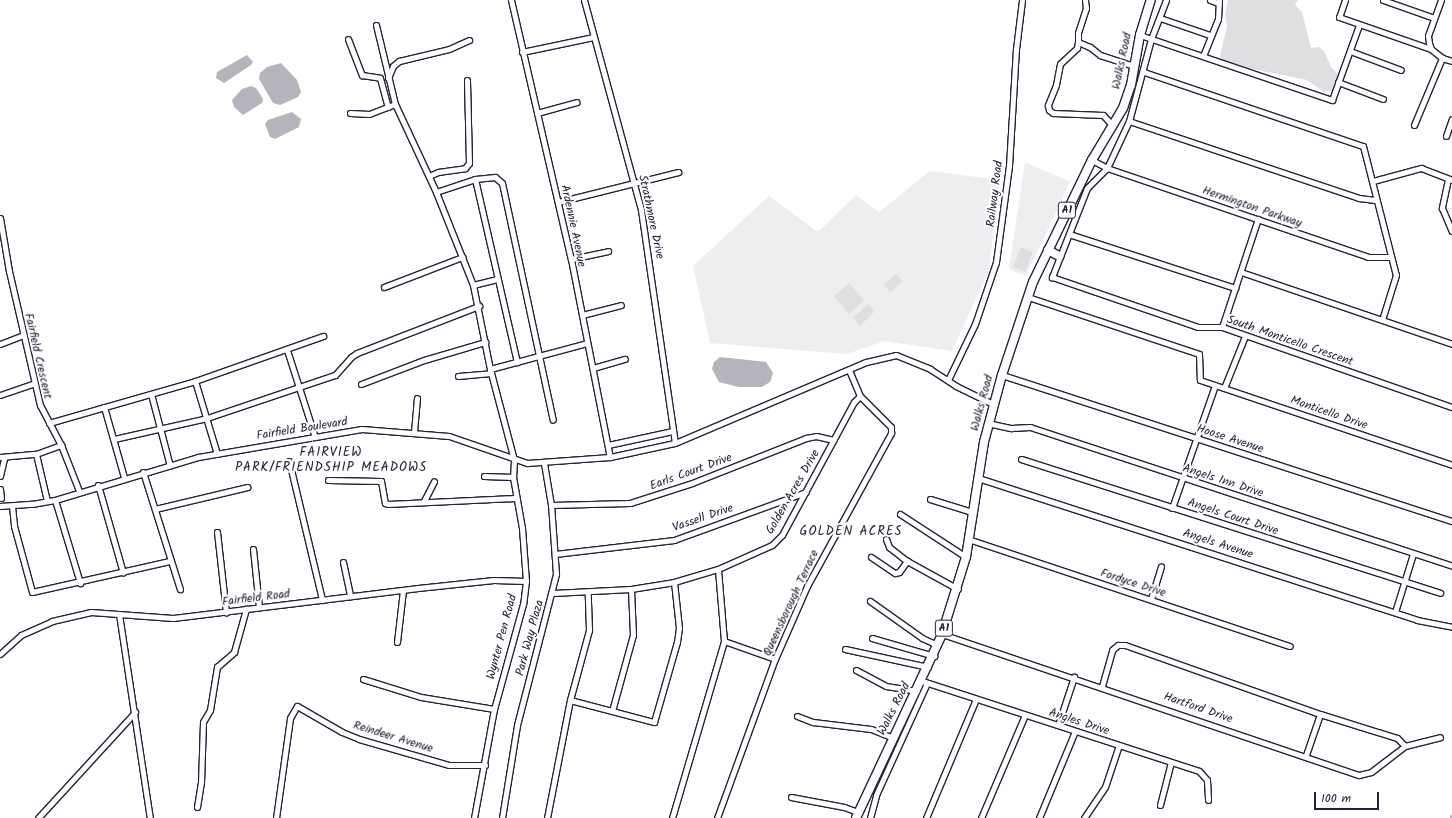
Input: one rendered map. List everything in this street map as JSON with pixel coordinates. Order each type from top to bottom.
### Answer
[{"type":"main road","name":"Walks Road","points":[[857,815],[893,738],[917,691],[924,682],[942,634],[958,589],[966,557],[972,512],[988,423],[1002,375],[1028,297],[1048,250],[1092,160],[1113,126],[1131,85],[1140,35],[1151,0]]},
{"type":"main road","points":[[1048,250],[1059,256]]},
{"type":"street","name":"Ardennie Avenue","points":[[511,0],[571,259],[610,457]]},
{"type":"street","name":"Strathmore Drive","points":[[584,0],[634,184],[650,258],[672,431],[675,443]]},
{"type":"street","name":"Railway Road","points":[[948,380],[975,324],[996,262],[1009,166],[1016,49],[1022,0]]},
{"type":"street","points":[[1085,0],[1086,8],[1078,33],[1077,48],[1060,64],[1056,85],[1048,105],[1049,110],[1053,113],[1103,115],[1113,126]]},
{"type":"street","points":[[1059,256],[1087,188],[1107,168],[1129,120],[1144,72],[1151,39],[1166,0]]},
{"type":"street","points":[[1203,56],[1210,35],[1218,19],[1219,2],[1210,0]]},
{"type":"street","points":[[1346,0],[1339,17],[1431,48],[1442,58],[1452,61]]},
{"type":"street","points":[[1383,0],[1434,18]]},
{"type":"street","points":[[1431,48],[1428,36],[1441,0]]},
{"type":"street","points":[[1160,18],[1210,35]]},
{"type":"street","points":[[1140,35],[1332,100],[1359,24]]},
{"type":"street","name":"Wynter Pen Road","points":[[376,25],[395,104],[436,192],[473,285],[479,306],[491,371],[514,460],[513,477],[515,498],[522,528],[526,581],[523,604],[494,709],[474,818]]},
{"type":"street","points":[[522,52],[593,37]]},
{"type":"street","points":[[348,39],[362,75],[380,78],[388,107]]},
{"type":"street","points":[[388,78],[393,66],[399,61],[449,49],[469,40]]},
{"type":"street","points":[[1078,42],[1090,47],[1100,55],[1134,66]]},
{"type":"street","points":[[1350,51],[1401,70]]},
{"type":"street","points":[[1414,125],[1442,58]]},
{"type":"street","points":[[1144,72],[1363,146],[1373,181],[1375,200],[1397,279],[1382,320]]},
{"type":"street","points":[[429,176],[443,170],[465,168],[470,163],[467,80]]},
{"type":"street","points":[[1338,82],[1384,99]]},
{"type":"street","points":[[537,113],[577,102]]},
{"type":"street","points":[[350,114],[369,114],[395,104]]},
{"type":"street","points":[[1446,136],[1452,119]]},
{"type":"street","points":[[1129,120],[1359,198],[1375,200]]},
{"type":"street","name":"Hermington Parkway","points":[[1092,160],[1107,168],[1368,257],[1391,257]]},
{"type":"street","points":[[1373,181],[1421,168],[1450,180],[1442,208],[1452,231]]},
{"type":"street","points":[[558,202],[678,172]]},
{"type":"street","points":[[436,192],[474,179],[495,178],[502,183],[552,420]]},
{"type":"street","points":[[474,179],[516,362]]},
{"type":"street","name":"Fairfield Crescent","points":[[0,218],[22,335],[40,405],[61,445],[79,491]]},
{"type":"street","points":[[1222,327],[1258,219]]},
{"type":"street","points":[[1069,234],[1235,288]]},
{"type":"street","points":[[571,259],[608,250]]},
{"type":"street","name":"South Monticello Crescent","points":[[1059,256],[1052,277],[1198,327],[1222,327],[1452,407]]},
{"type":"street","points":[[384,287],[462,257]]},
{"type":"street","points":[[1241,272],[1452,344]]},
{"type":"street","points":[[473,285],[497,279]]},
{"type":"street","name":"Monticello Drive","points":[[1028,297],[1199,354],[1200,380],[1452,465]]},
{"type":"street","points":[[114,439],[207,418],[335,375],[350,357],[479,306]]},
{"type":"street","points":[[582,315],[621,306]]},
{"type":"street","points":[[0,344],[22,335]]},
{"type":"street","points":[[49,423],[195,381],[287,350],[323,336]]},
{"type":"street","points":[[1224,388],[1245,336]]},
{"type":"street","points":[[361,384],[424,360],[485,342]]},
{"type":"street","points":[[458,376],[491,371],[516,362],[587,344]]},
{"type":"street","points":[[287,350],[315,438]]},
{"type":"street","name":"Fairfield Boulevard","points":[[0,506],[12,506],[55,500],[124,477],[217,454],[362,429],[449,436],[514,460],[527,463],[610,457],[675,443],[881,357],[896,355],[916,362],[993,404]]},
{"type":"street","points":[[592,368],[626,359]]},
{"type":"street","name":"Queensborough Terrace","points":[[717,818],[775,659],[808,586],[891,434],[891,427],[860,396],[849,370]]},
{"type":"street","name":"Hoose Avenue","points":[[1002,375],[1452,521]]},
{"type":"street","points":[[195,381],[217,454]]},
{"type":"street","points":[[0,395],[34,383]]},
{"type":"street","points":[[1172,508],[1216,385]]},
{"type":"street","points":[[151,394],[170,466]]},
{"type":"street","name":"Golden Acres Drive","points":[[552,593],[631,589],[674,582],[718,569],[756,553],[778,541],[860,396]]},
{"type":"street","points":[[414,432],[417,398]]},
{"type":"street","points":[[104,407],[124,477]]},
{"type":"street","name":"Angels Inn Drive","points":[[988,423],[1011,428],[1030,427],[1452,566]]},
{"type":"street","points":[[608,445],[672,431]]},
{"type":"street","name":"Earls Court Drive","points":[[551,505],[630,503],[692,484],[806,438],[816,436],[834,440]]},
{"type":"street","points":[[0,476],[2,458],[36,454],[61,445]]},
{"type":"street","points":[[36,454],[47,501]]},
{"type":"street","name":"Angels Court Drive","points":[[1021,459],[1440,593]]},
{"type":"street","points":[[289,461],[322,600]]},
{"type":"street","name":"Park Way Plaza","points":[[502,818],[517,726],[556,574],[551,505],[544,462]]},
{"type":"street","points":[[143,472],[180,589]]},
{"type":"street","points":[[484,476],[513,477]]},
{"type":"street","name":"Angels Avenue","points":[[978,478],[1417,620],[1452,627]]},
{"type":"street","points":[[328,480],[381,481],[385,503],[388,504],[424,501],[515,498]]},
{"type":"street","points":[[424,501],[434,481]]},
{"type":"street","points":[[98,485],[123,572]]},
{"type":"street","points":[[155,508],[247,487]]},
{"type":"street","points":[[0,489],[1,498]]},
{"type":"street","name":"Vassell Drive","points":[[555,554],[674,540],[806,492]]},
{"type":"street","points":[[930,499],[972,512]]},
{"type":"street","points":[[55,500],[80,583]]},
{"type":"street","points":[[12,506],[14,526],[32,592],[38,593],[170,561]]},
{"type":"street","points":[[900,514],[966,557]]},
{"type":"street","points":[[217,532],[226,612]]},
{"type":"street","name":"Fordyce Drive","points":[[968,538],[1290,646]]},
{"type":"street","points":[[886,539],[889,547],[907,562],[958,589]]},
{"type":"street","points":[[253,549],[260,607]]},
{"type":"street","points":[[1395,612],[1413,554]]},
{"type":"street","points":[[871,557],[895,573],[899,572],[907,562]]},
{"type":"street","points":[[344,562],[350,596]]},
{"type":"street","points":[[1151,599],[1161,567]]},
{"type":"street","points":[[672,818],[724,641],[718,569]]},
{"type":"street","name":"Fairfield Road","points":[[0,654],[21,634],[52,621],[91,612],[173,618],[494,580],[526,581]]},
{"type":"street","points":[[570,700],[654,722],[677,642],[678,628],[674,582]]},
{"type":"street","points":[[612,710],[633,635],[631,589]]},
{"type":"street","points":[[397,642],[402,590]]},
{"type":"street","points":[[547,818],[570,700],[589,630],[588,592]]},
{"type":"street","points":[[870,601],[922,638],[938,645]]},
{"type":"street","points":[[197,807],[202,783],[203,722],[210,710],[218,667],[234,652],[246,609]]},
{"type":"street","points":[[119,614],[150,818]]},
{"type":"street","name":"Hartford Drive","points":[[942,634],[1102,686],[1365,775],[1405,746],[1440,737]]},
{"type":"street","points":[[872,638],[934,656]]},
{"type":"street","points":[[724,641],[775,659]]},
{"type":"street","points":[[1102,686],[1112,650],[1121,645],[1320,714],[1397,738],[1405,746]]},
{"type":"street","points":[[845,649],[929,668]]},
{"type":"street","points":[[856,670],[886,686],[917,691]]},
{"type":"street","points":[[1058,725],[1074,677]]},
{"type":"street","points":[[363,679],[421,697],[494,709]]},
{"type":"street","points":[[870,818],[876,795],[924,682]]},
{"type":"street","name":"Angles Drive","points":[[924,682],[1171,762],[1204,775],[1209,786],[1208,800]]},
{"type":"street","points":[[926,818],[976,699]]},
{"type":"street","name":"Reindeer Avenue","points":[[276,818],[290,718],[297,706],[342,732],[359,739],[449,765],[484,765]]},
{"type":"street","points":[[38,818],[134,712]]},
{"type":"street","points":[[1306,755],[1320,714]]},
{"type":"street","points":[[981,818],[1025,715]]},
{"type":"street","points":[[797,716],[812,722],[871,729],[893,738]]},
{"type":"street","points":[[1039,818],[1075,731]]},
{"type":"street","points":[[1084,818],[1105,787],[1119,745]]},
{"type":"street","points":[[1160,805],[1171,762]]},
{"type":"street","points":[[791,797],[844,807],[857,815]]},
{"type":"shaded area","points":[[1228,0],[1298,0],[1295,5],[1302,12],[1311,48],[1319,47],[1324,51],[1331,67],[1342,78],[1332,91],[1324,92],[1307,80],[1223,63],[1220,56],[1227,26],[1225,15]]},
{"type":"shaded area","points":[[247,55],[253,62],[251,65],[224,83],[216,78],[217,72]]},
{"type":"shaded area","points":[[281,63],[297,80],[301,92],[298,97],[280,105],[273,103],[259,79],[260,73],[267,67]]},
{"type":"shaded area","points":[[251,86],[256,88],[263,99],[262,103],[243,115],[234,107],[232,100],[242,89]]},
{"type":"shaded area","points":[[292,112],[301,119],[299,127],[275,139],[270,137],[265,124],[268,120]]},
{"type":"shaded area","points":[[1025,162],[1070,182],[1026,276],[1009,269]]},
{"type":"shaded area","points":[[930,171],[1000,180],[989,270],[952,351],[884,341],[847,354],[710,343],[693,266],[769,196],[818,232],[856,195],[879,212]]},
{"type":"shaded area","points":[[1021,247],[1033,252],[1025,272],[1013,267]]},
{"type":"shaded area","points":[[896,274],[903,281],[890,292],[884,285]]},
{"type":"shaded area","points":[[849,283],[864,300],[849,314],[834,296]]},
{"type":"shaded area","points":[[868,304],[875,311],[860,326],[853,318]]},
{"type":"shaded area","points":[[720,357],[766,362],[773,373],[770,382],[762,387],[739,387],[719,382],[712,369],[714,362]]},
{"type":"district","name":"FAIRVIEW PARK/FRIENDSHIP MEADOWS","points":[[331,462]]},
{"type":"district","name":"GOLDEN ACRES","points":[[851,532]]}]
